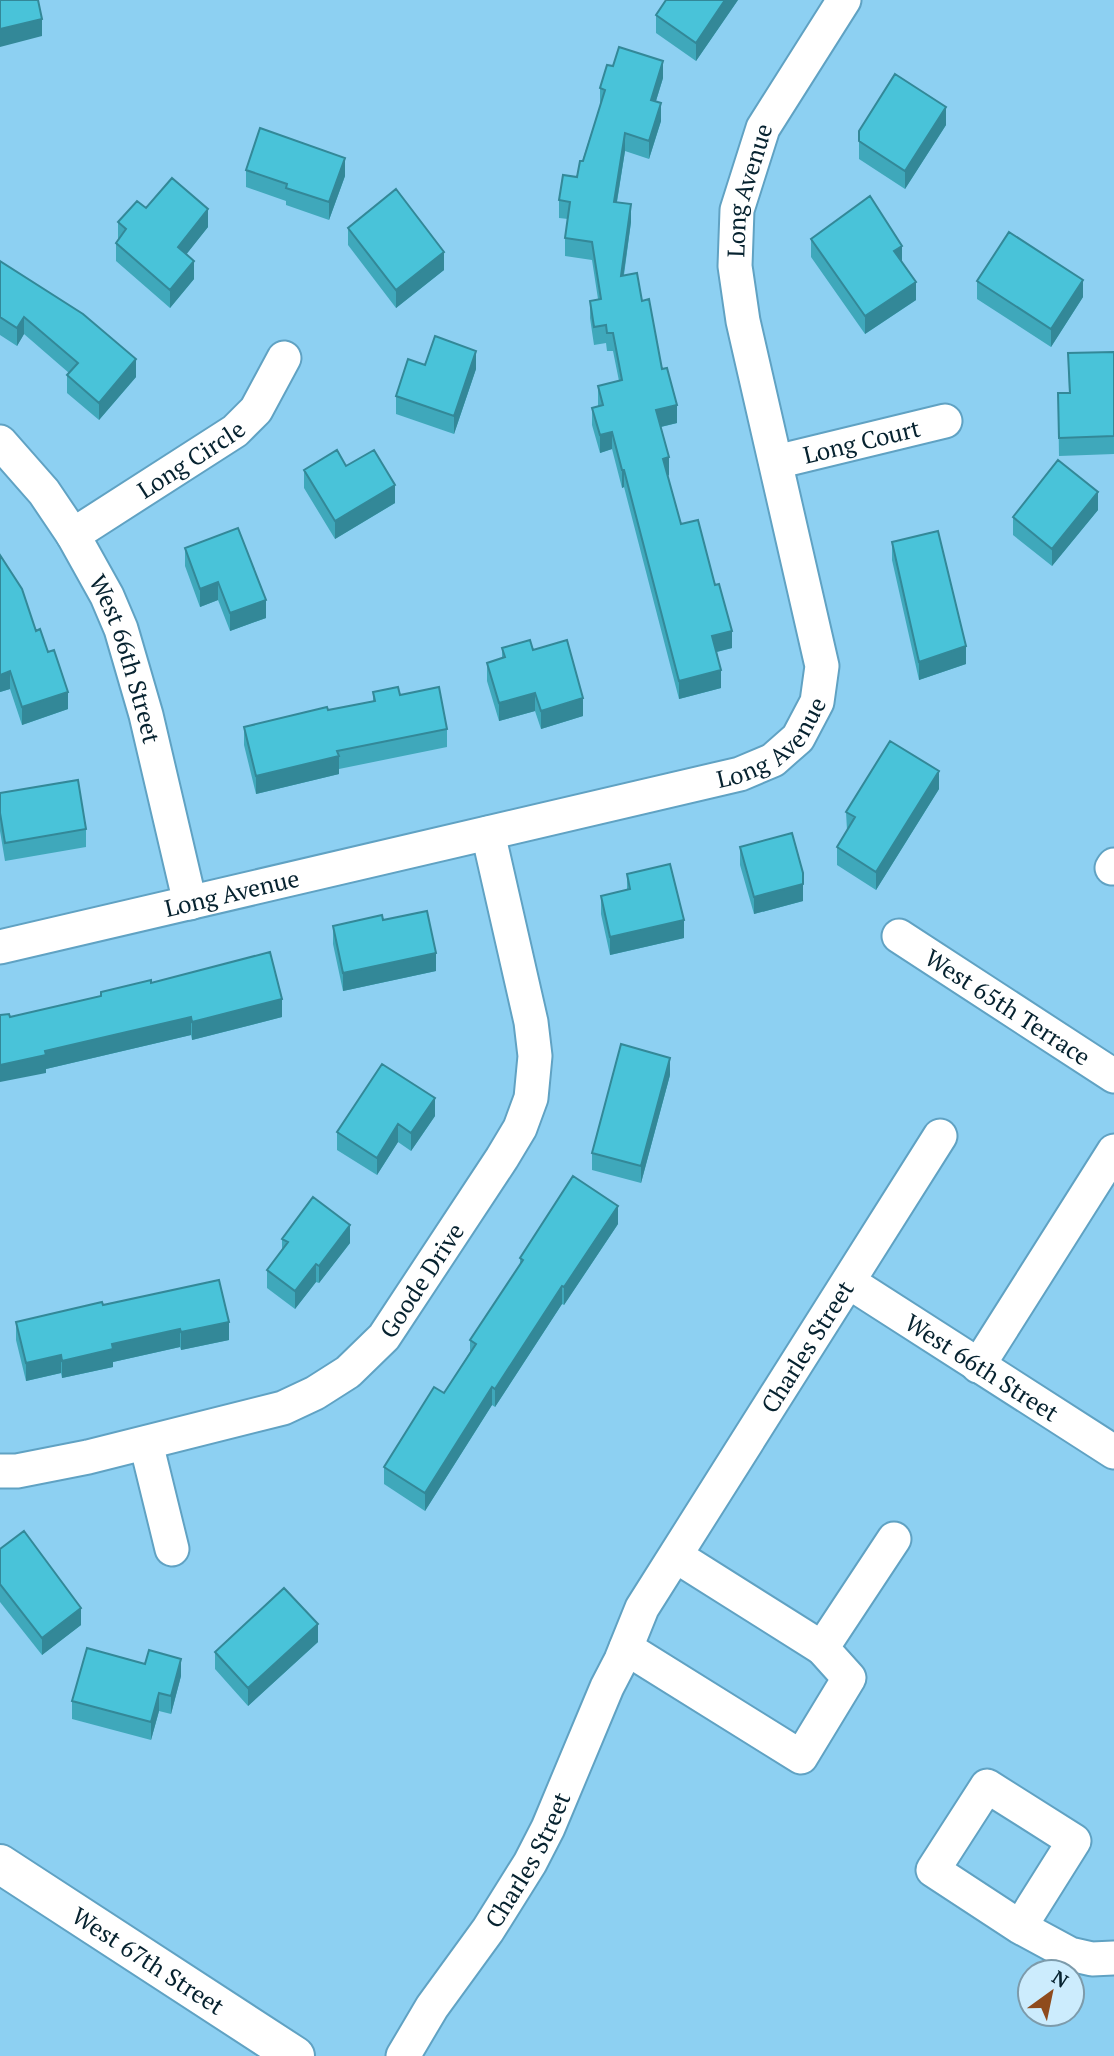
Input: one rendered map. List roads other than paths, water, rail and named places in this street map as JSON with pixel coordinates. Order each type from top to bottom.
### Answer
[{"type":"street","name":"Long Avenue","points":[[0,947],[740,774],[774,760],[798,738],[817,702],[822,666],[743,321],[735,266],[737,209],[762,128],[844,0]]},
{"type":"street","name":"Long Circle","points":[[73,535],[235,431],[256,410],[284,358]]},
{"type":"street","name":"Long Court","points":[[776,462],[945,421]]},
{"type":"street","name":"West 66th Street","points":[[0,442],[44,492],[73,535],[107,596],[121,629],[146,715],[190,903]]},
{"type":"street","name":"Goode Drive","points":[[0,1471],[17,1471],[146,1443],[282,1408],[315,1393],[348,1372],[384,1337],[520,1128],[531,1098],[536,1056],[531,1022],[488,832]]},
{"type":"street","name":"West 65th Terrace","points":[[900,936],[1114,1076]]},
{"type":"street","name":"Charles Street","points":[[403,2056],[432,2007],[488,1930],[530,1863],[548,1828],[642,1608],[940,1136]]},
{"type":"street","points":[[978,1366],[1114,1151]]},
{"type":"street","name":"West 66th Street","points":[[849,1282],[1114,1452]]},
{"type":"street","points":[[146,1443],[172,1549]]},
{"type":"street","points":[[822,1648],[894,1539]]},
{"type":"street","points":[[626,1648],[801,1757],[849,1678],[822,1648],[676,1556]]},
{"type":"street","name":"West 67th Street","points":[[4,1877],[295,2056]]},
{"type":"street","points":[[1020,1927],[1070,1954],[1092,1959],[1114,1958]]}]
